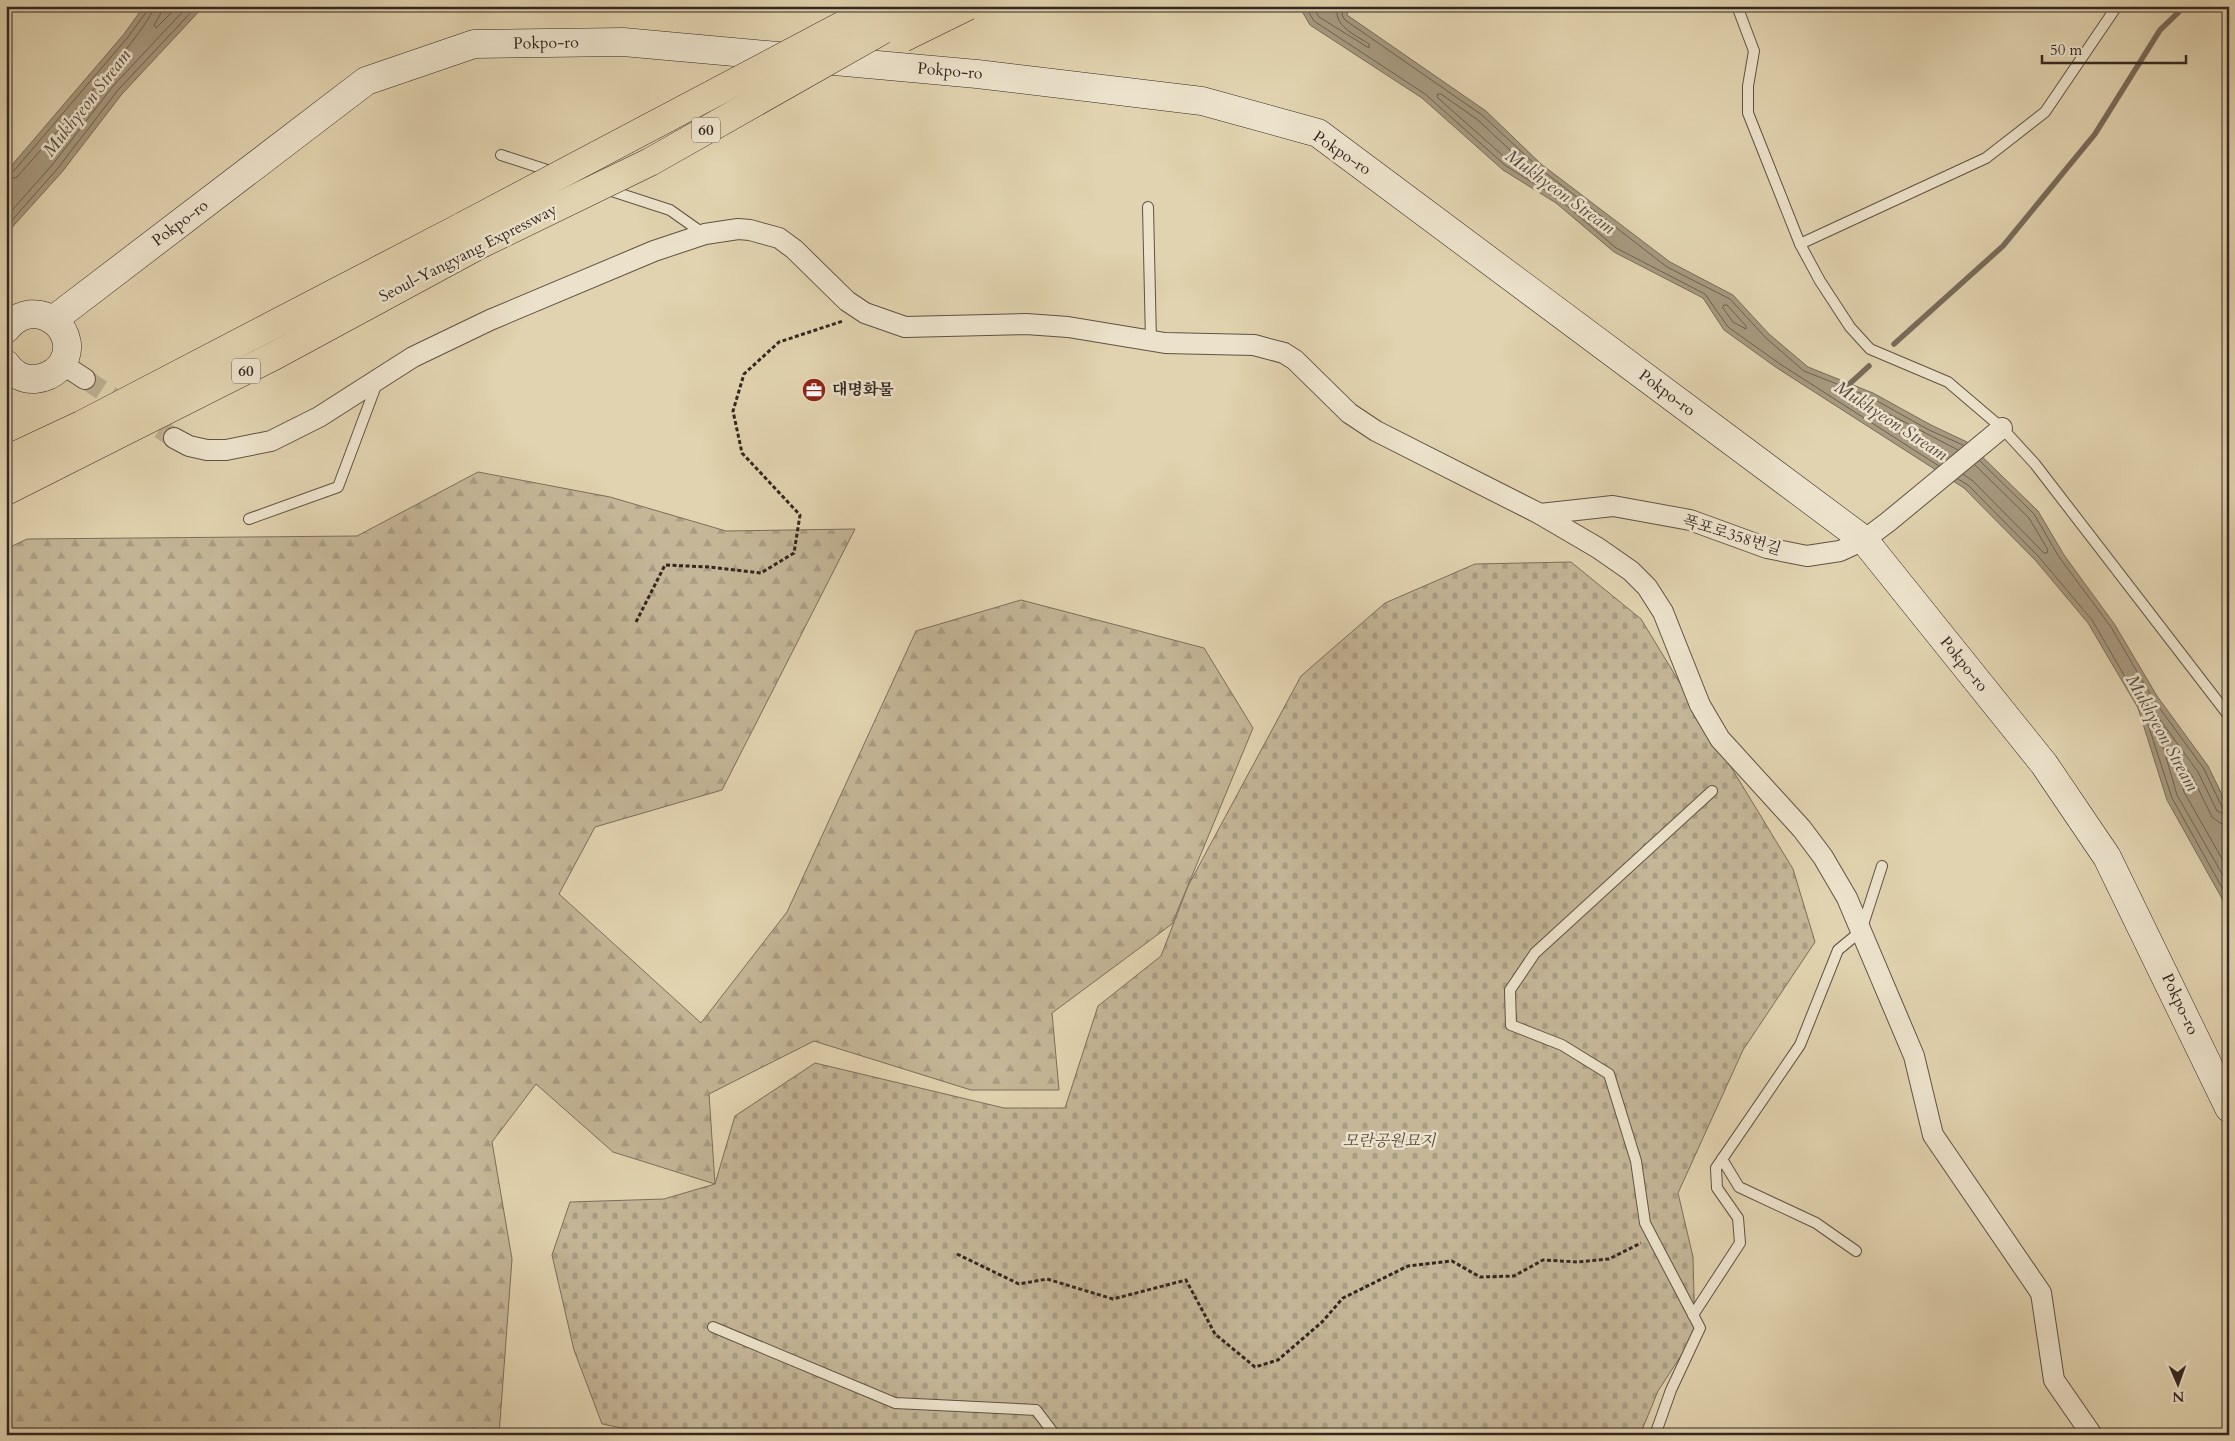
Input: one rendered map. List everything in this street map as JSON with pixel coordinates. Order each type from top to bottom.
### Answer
[{"type":"highway","points":[[738,82],[866,6]]},
{"type":"highway","name":"Seoul-Yangyang Expressway","points":[[6,491],[274,356],[472,235],[738,82],[878,6]]},
{"type":"highway","name":"Seoul-Yangyang Expressway","points":[[6,460],[472,235],[650,162],[925,6]]},
{"type":"highway","points":[[650,162],[968,6]]},
{"type":"main road","name":"Pokpo-ro","points":[[53,320],[366,81],[474,44],[623,42],[977,74],[1202,101],[1318,133],[1864,540],[2044,764],[2107,856],[2229,1108]]},
{"type":"main road","points":[[7,366],[23,378],[42,379],[54,372],[62,364],[65,357],[66,339],[61,328],[53,320],[42,314],[31,314],[8,323]]},
{"type":"street","points":[[174,438],[189,446],[208,450],[226,450],[271,442],[319,417],[413,357],[490,320],[654,251],[705,234],[744,229],[779,238],[794,248],[847,300],[865,313],[905,327],[1026,324],[1087,329],[1151,341],[1254,345],[1284,353],[1296,360],[1349,413],[1376,431],[1540,514],[1598,548],[1631,571],[1647,587],[1663,612],[1700,705],[1720,739],[1812,843],[1847,898],[1914,1056],[1933,1135],[2042,1293],[2054,1380],[2092,1435]]},
{"type":"street","points":[[62,364],[85,379]]},
{"type":"street","name":"폭포로358번길","points":[[1540,514],[1613,506],[1690,520],[1767,548],[1807,556],[1840,551],[1864,540],[1888,522],[2002,428]]},
{"type":"lane","points":[[1738,6],[1754,51],[1748,86],[1748,113],[1800,244],[1820,281],[1850,327],[1870,349],[1948,382],[2002,428],[2035,464],[2229,716]]},
{"type":"lane","points":[[1800,244],[1986,158],[1994,152],[2045,112],[2117,6]]},
{"type":"lane","points":[[501,155],[670,210],[705,234]]},
{"type":"lane","points":[[1148,207],[1151,341]]},
{"type":"lane","points":[[249,519],[338,487],[380,377]]},
{"type":"lane","points":[[1655,1435],[1671,1390],[1700,1328],[1646,1223],[1636,1161],[1609,1074],[1562,1045],[1511,1025],[1510,990],[1535,953],[1712,791]]},
{"type":"lane","points":[[1693,1315],[1740,1243],[1738,1218],[1717,1188],[1716,1168],[1800,1045],[1838,950],[1861,930],[1882,866]]},
{"type":"lane","points":[[1722,1159],[1739,1187],[1816,1223],[1856,1251]]},
{"type":"lane","points":[[714,1327],[895,1403],[1036,1410],[1054,1435]]},
{"type":"path","points":[[636,622],[665,565],[709,567],[761,573],[794,553],[800,515],[742,453],[734,411],[744,374],[779,342],[865,313]]},
{"type":"path","points":[[957,1254],[1019,1284],[1047,1279],[1113,1299],[1186,1280],[1214,1334],[1255,1367],[1278,1360],[1322,1322],[1342,1298],[1408,1266],[1452,1261],[1480,1277],[1514,1276],[1543,1260],[1577,1262],[1609,1260],[1653,1237]]},
{"type":"green space","points":[[478,472],[610,497],[726,531],[855,529],[722,790],[595,827],[559,894],[701,1023],[787,912],[916,631],[1021,600],[1204,648],[1253,728],[1172,924],[1052,1013],[1059,1090],[971,1090],[814,1041],[709,1094],[715,1184],[613,1152],[536,1084],[492,1142],[512,1259],[499,1435],[6,1435],[6,549],[27,539],[357,536]]},
{"type":"green space","name":"모란공원묘지","points":[[1571,562],[1641,619],[1793,869],[1815,942],[1743,1050],[1678,1193],[1693,1257],[1695,1334],[1658,1391],[1640,1435],[656,1435],[602,1424],[574,1350],[552,1255],[570,1202],[664,1199],[715,1184],[735,1116],[815,1063],[1004,1108],[1065,1108],[1098,1006],[1161,956],[1188,886],[1301,676],[1385,603],[1475,564]]},
{"type":"water","name":"Mukhyeon Stream","points":[[144,6],[204,6],[122,94],[62,172],[6,234],[6,172],[124,34]]},
{"type":"water","name":"Mukhyeon Stream","points":[[1299,6],[1349,6],[1347,15],[1486,111],[1541,164],[1670,262],[1733,295],[1769,334],[1808,367],[1873,393],[1931,425],[1967,442],[2038,511],[2064,555],[2115,625],[2157,696],[2208,766],[2229,809],[2229,911],[2167,800],[2138,708],[2088,623],[2036,561],[1964,488],[1777,368],[1724,330],[1703,298],[1614,252],[1556,203],[1503,170],[1422,98],[1310,25]]},
{"type":"waterway","points":[[1894,344],[2003,246],[2095,134],[2160,30],[2185,6]]},
{"type":"waterway","name":"Mukhyeon Stream","points":[[1845,388],[1869,366]]},
{"type":"tunnel","points":[[85,379],[174,438]]},
{"type":"place","name":"대명화물","points":[[814,390]]}]
